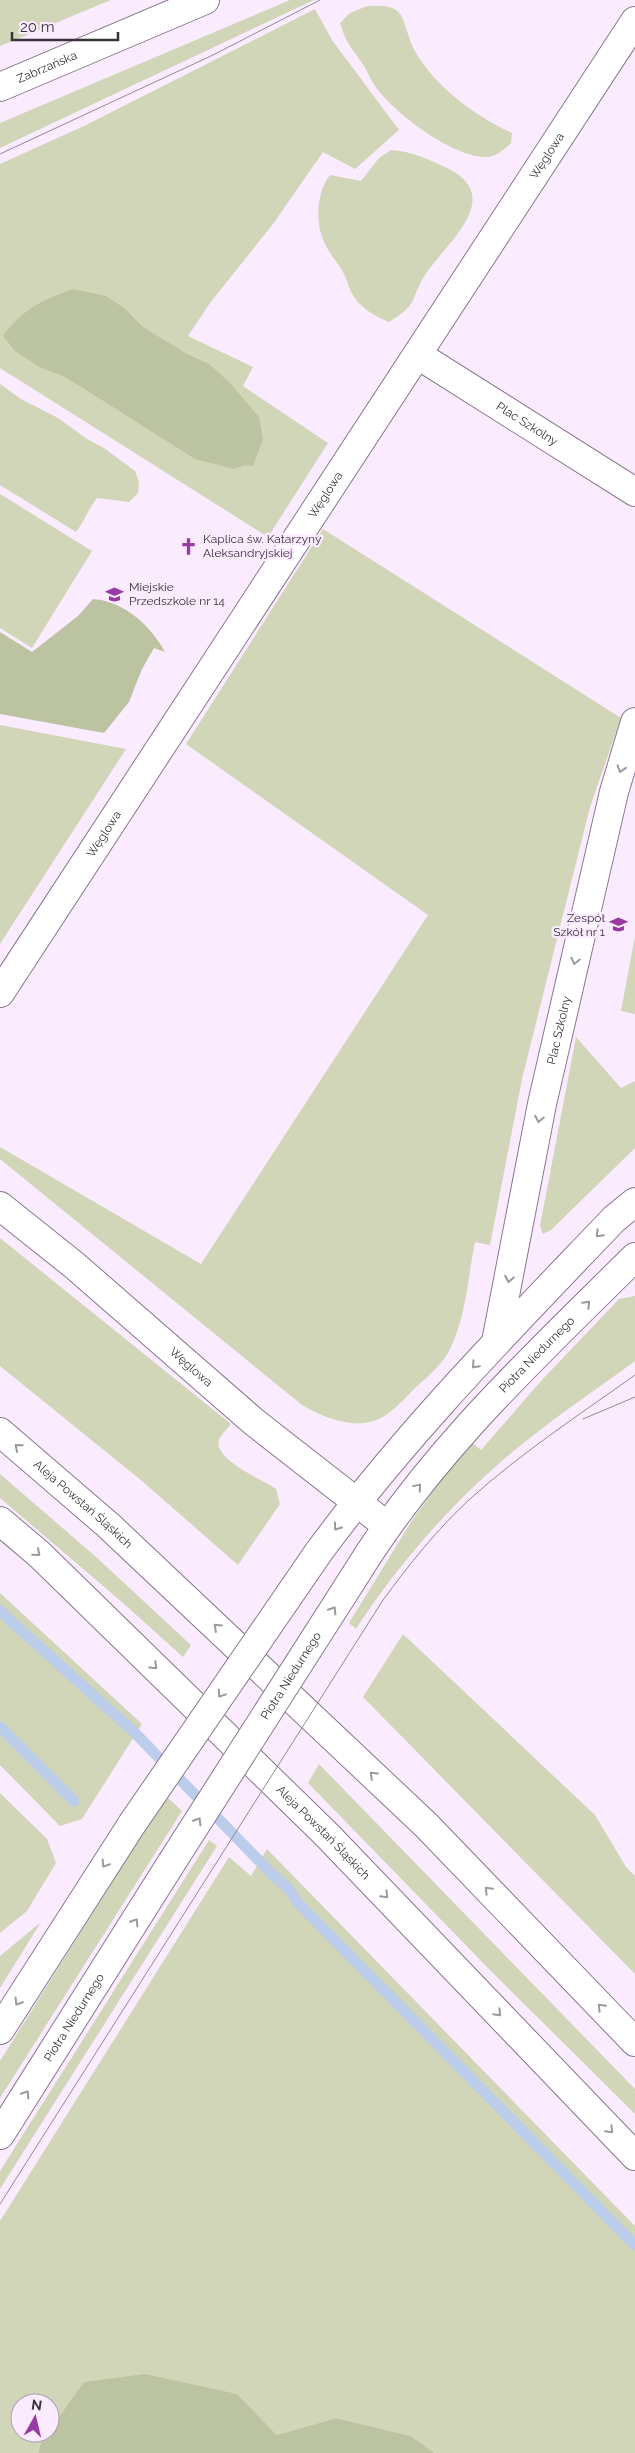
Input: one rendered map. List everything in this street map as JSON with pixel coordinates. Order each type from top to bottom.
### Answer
[{"type":"main road","name":"Zabrzańska","points":[[0,87],[205,0]]},
{"type":"main road","name":"Węglowa","points":[[0,994],[635,20]]},
{"type":"main road","name":"Plac Szkolny","points":[[418,355],[635,492]]},
{"type":"main road","name":"Plac Szkolny","points":[[496,1342],[542,1104],[614,792],[635,722]]},
{"type":"main road","points":[[0,2030],[132,1824],[318,1553],[356,1501],[496,1342],[614,1219],[635,1202]]},
{"type":"main road","name":"Węglowa","points":[[0,1206],[74,1264],[254,1422],[386,1525]]},
{"type":"main road","name":"Piotra Niedurnego","points":[[0,2135],[386,1525],[472,1422],[635,1257]]},
{"type":"main road","name":"Aleja Powstań Śląskich","points":[[0,1432],[108,1524],[426,1826],[635,2042]]},
{"type":"main road","name":"Aleja Powstań Śląskich","points":[[0,1521],[39,1554],[328,1835],[635,2156]]},
{"type":"green space","points":[[0,0],[111,0],[0,46]]},
{"type":"green space","points":[[290,0],[314,0],[0,148],[0,123]]},
{"type":"green space","points":[[367,6],[385,6],[397,11],[402,16],[416,53],[435,78],[458,100],[484,118],[512,133],[511,143],[496,155],[485,157],[471,155],[440,141],[395,108],[373,83],[347,40],[340,23],[350,13]]},
{"type":"green space","points":[[315,9],[332,40],[399,130],[355,169],[323,152],[273,224],[210,303],[188,336],[253,367],[243,386],[328,443],[268,537],[0,368],[0,164],[86,125]]},
{"type":"green space","points":[[391,150],[425,158],[463,178],[471,191],[472,204],[468,218],[427,272],[410,305],[389,322],[367,310],[354,297],[346,278],[323,240],[318,211],[325,183],[330,175],[361,181],[379,158]]},
{"type":"green space","points":[[73,289],[106,296],[124,308],[143,327],[187,354],[209,364],[230,383],[259,417],[263,439],[253,466],[245,465],[234,469],[195,459],[83,388],[61,375],[39,367],[15,351],[3,336],[11,326],[34,306]]},
{"type":"green space","points":[[0,384],[21,399],[58,418],[135,471],[139,482],[138,493],[129,502],[97,498],[76,532],[0,485]]},
{"type":"green space","points":[[0,494],[92,551],[32,648],[0,628]]},
{"type":"green space","points":[[323,529],[621,718],[590,807],[522,1079],[490,1245],[475,1242],[460,1324],[450,1349],[443,1360],[430,1375],[390,1412],[380,1419],[357,1423],[334,1420],[302,1405],[0,1159],[0,1147],[201,1264],[428,915],[186,744]]},
{"type":"green space","points":[[93,599],[115,604],[135,616],[152,633],[165,652],[154,648],[142,669],[129,702],[104,733],[0,714],[0,632],[32,652],[78,616]]},
{"type":"green space","points":[[0,725],[126,749],[0,944]]},
{"type":"green space","points":[[635,936],[635,1014],[621,1011]]},
{"type":"green space","points":[[576,1037],[621,1088],[635,1081],[635,1148],[551,1230],[543,1234],[540,1226]]},
{"type":"green space","points":[[0,1238],[231,1424],[219,1440],[219,1447],[231,1462],[276,1489],[280,1504],[238,1565],[142,1481],[0,1366]]},
{"type":"green space","points":[[635,1296],[635,1361],[535,1434],[475,1485],[431,1531],[391,1579],[356,1629],[349,1623],[411,1522],[469,1440],[481,1450],[541,1381],[619,1299]]},
{"type":"green space","points":[[0,1474],[95,1556],[191,1645],[183,1657],[0,1498]]},
{"type":"green space","points":[[0,1593],[142,1724],[82,1819],[60,1826],[0,1765]]},
{"type":"green space","points":[[403,1634],[595,1815],[626,1867],[635,1876],[635,1974],[363,1697]]},
{"type":"green space","points":[[319,1764],[635,2089],[635,2114],[490,1970],[308,1783]]},
{"type":"green space","points":[[0,1793],[47,1839],[56,1863],[27,1911],[0,1933]]},
{"type":"green space","points":[[166,1796],[182,1811],[0,2098],[0,2061]]},
{"type":"green space","points":[[209,1840],[217,1846],[0,2189],[0,2171]]},
{"type":"green space","points":[[267,1849],[635,2226],[635,2453],[434,2453],[411,2436],[336,2418],[277,2435],[237,2394],[84,2382],[60,2415],[60,2393],[10,2393],[10,2443],[41,2443],[38,2453],[0,2453],[0,2221],[229,1857],[251,1876]]},
{"type":"green space","points":[[41,1922],[0,1988],[0,1956]]},
{"type":"green space","points":[[145,2374],[237,2394],[277,2435],[336,2418],[411,2436],[434,2453],[38,2453],[41,2443],[60,2443],[60,2415],[84,2382]]},
{"type":"waterway","points":[[0,1611],[134,1732],[272,1874],[288,1888],[298,1903],[635,2245]]},
{"type":"waterway","points":[[0,1727],[74,1801]]},
{"type":"tram line","points":[[0,154],[213,55],[320,0]]},
{"type":"tram line","points":[[0,2204],[383,1600],[446,1523],[489,1482],[635,1375]]},
{"type":"tram line","points":[[583,1419],[635,1397]]},
{"type":"place","name":"Kaplica św. Katarzyny Aleksandryjskiej","points":[[189,546]]},
{"type":"place","name":"Miejskie Przedszkole nr 14","points":[[115,594]]},
{"type":"place","name":"Zespół Szkół nr 1","points":[[619,925]]}]
